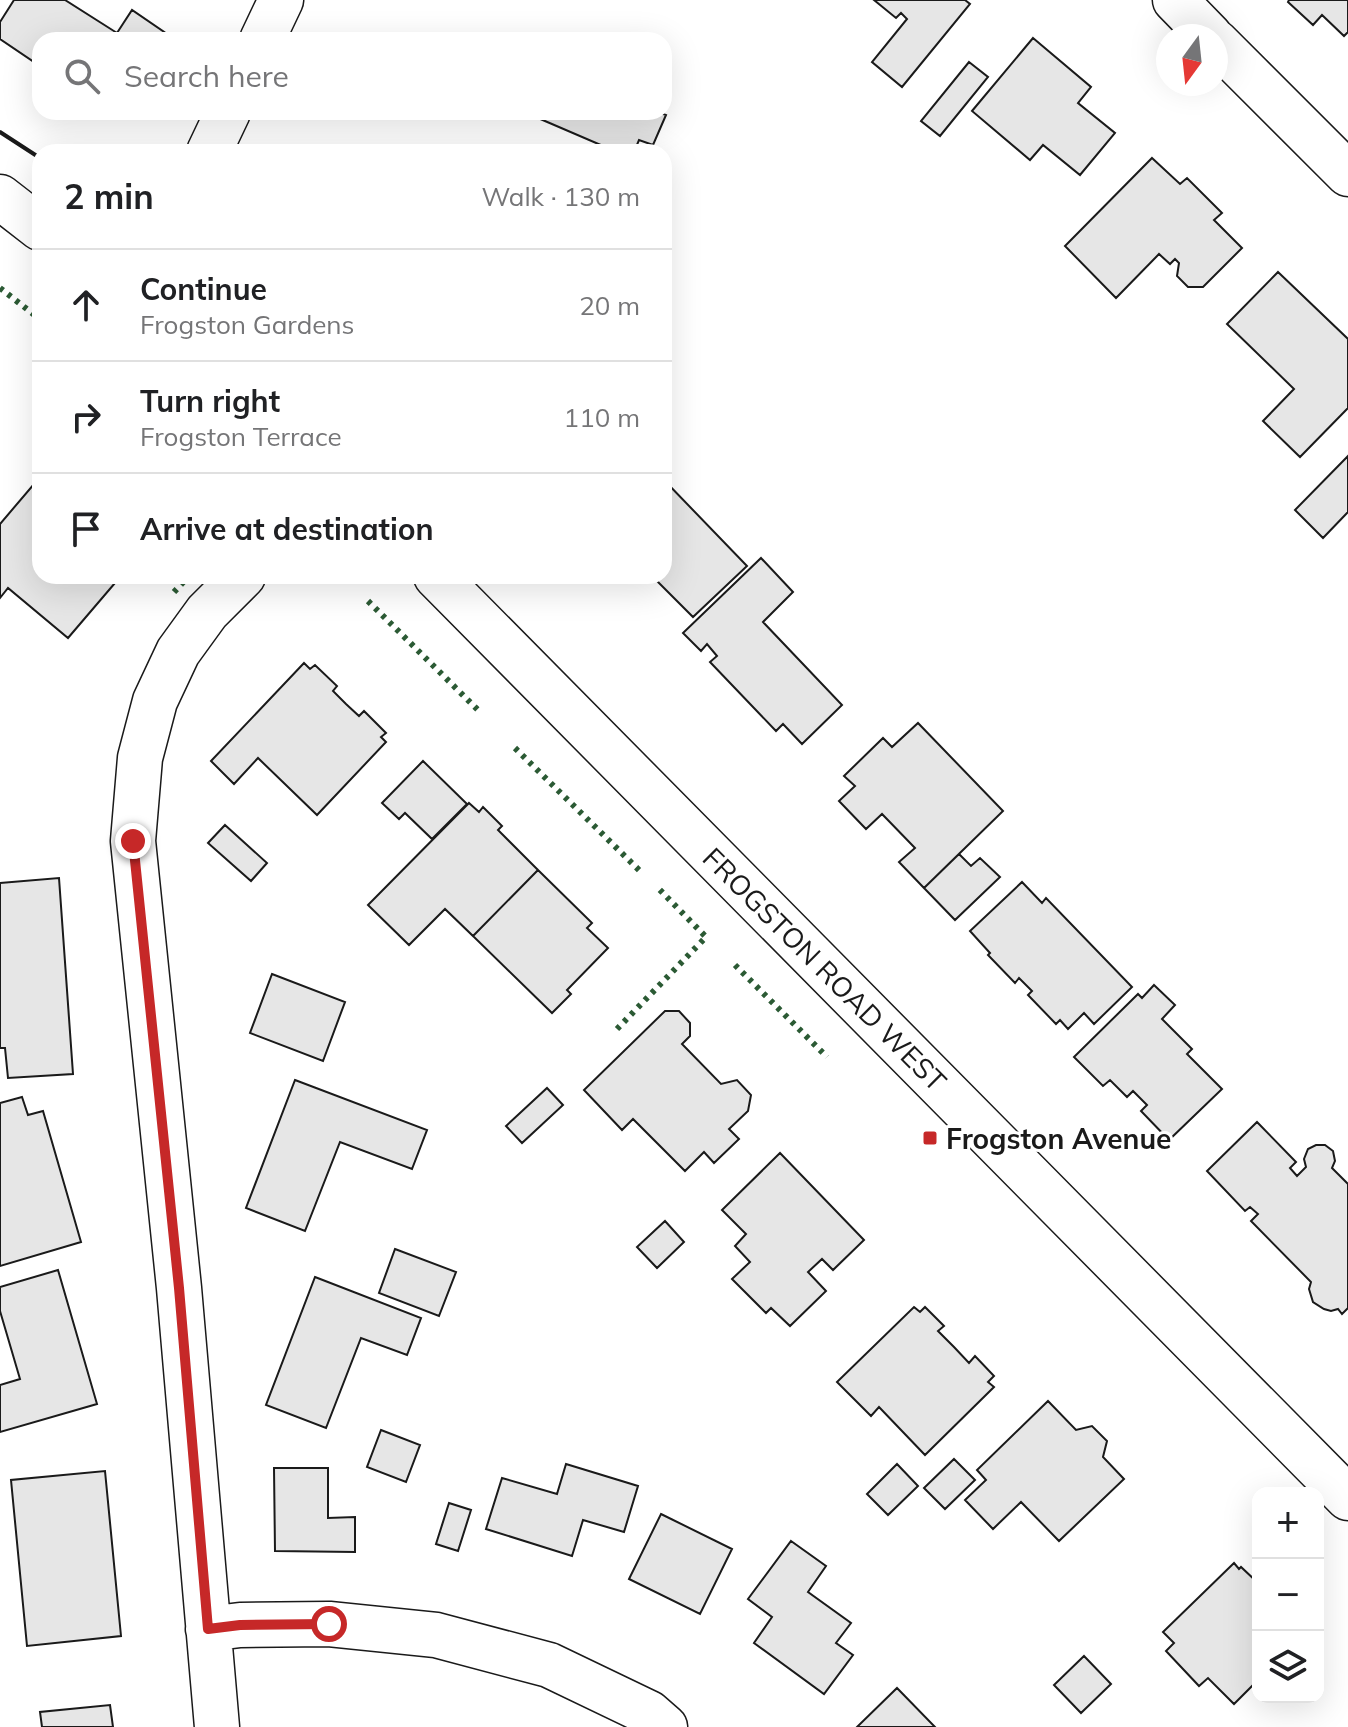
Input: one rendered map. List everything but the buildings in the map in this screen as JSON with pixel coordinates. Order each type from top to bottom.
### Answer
[{"type":"street","points":[[266,32],[281,0]]},
{"type":"street","points":[[1175,0],[1198,24]]},
{"type":"street","points":[[1228,54],[1348,174]]},
{"type":"street","points":[[213,144],[224,120]]},
{"type":"street","points":[[0,197],[32,222]]},
{"type":"street","points":[[217,1727],[179,1288],[133,841],[140,758],[155,701],[178,652],[207,612],[235,584]]},
{"type":"street","name":"FROGSTON ROAD WEST","points":[[444,584],[1348,1498]]},
{"type":"street","points":[[208,1629],[240,1625],[329,1624],[436,1635],[549,1665],[649,1713],[665,1727]]},
{"type":"hedge","points":[[0,288],[32,313]]},
{"type":"hedge","points":[[174,592],[182,584]]},
{"type":"hedge","points":[[368,601],[481,713]]},
{"type":"hedge","points":[[515,748],[642,873]]},
{"type":"hedge","points":[[617,1029],[706,937],[659,889]]},
{"type":"hedge","points":[[735,965],[827,1057]]},
{"type":"wall","points":[[0,132],[32,153]]},
{"type":"place","name":"Frogston Avenue","points":[[930,1138]]},
{"type":"route","points":[[133,841],[179,1288],[208,1629],[240,1625],[329,1624]]}]
